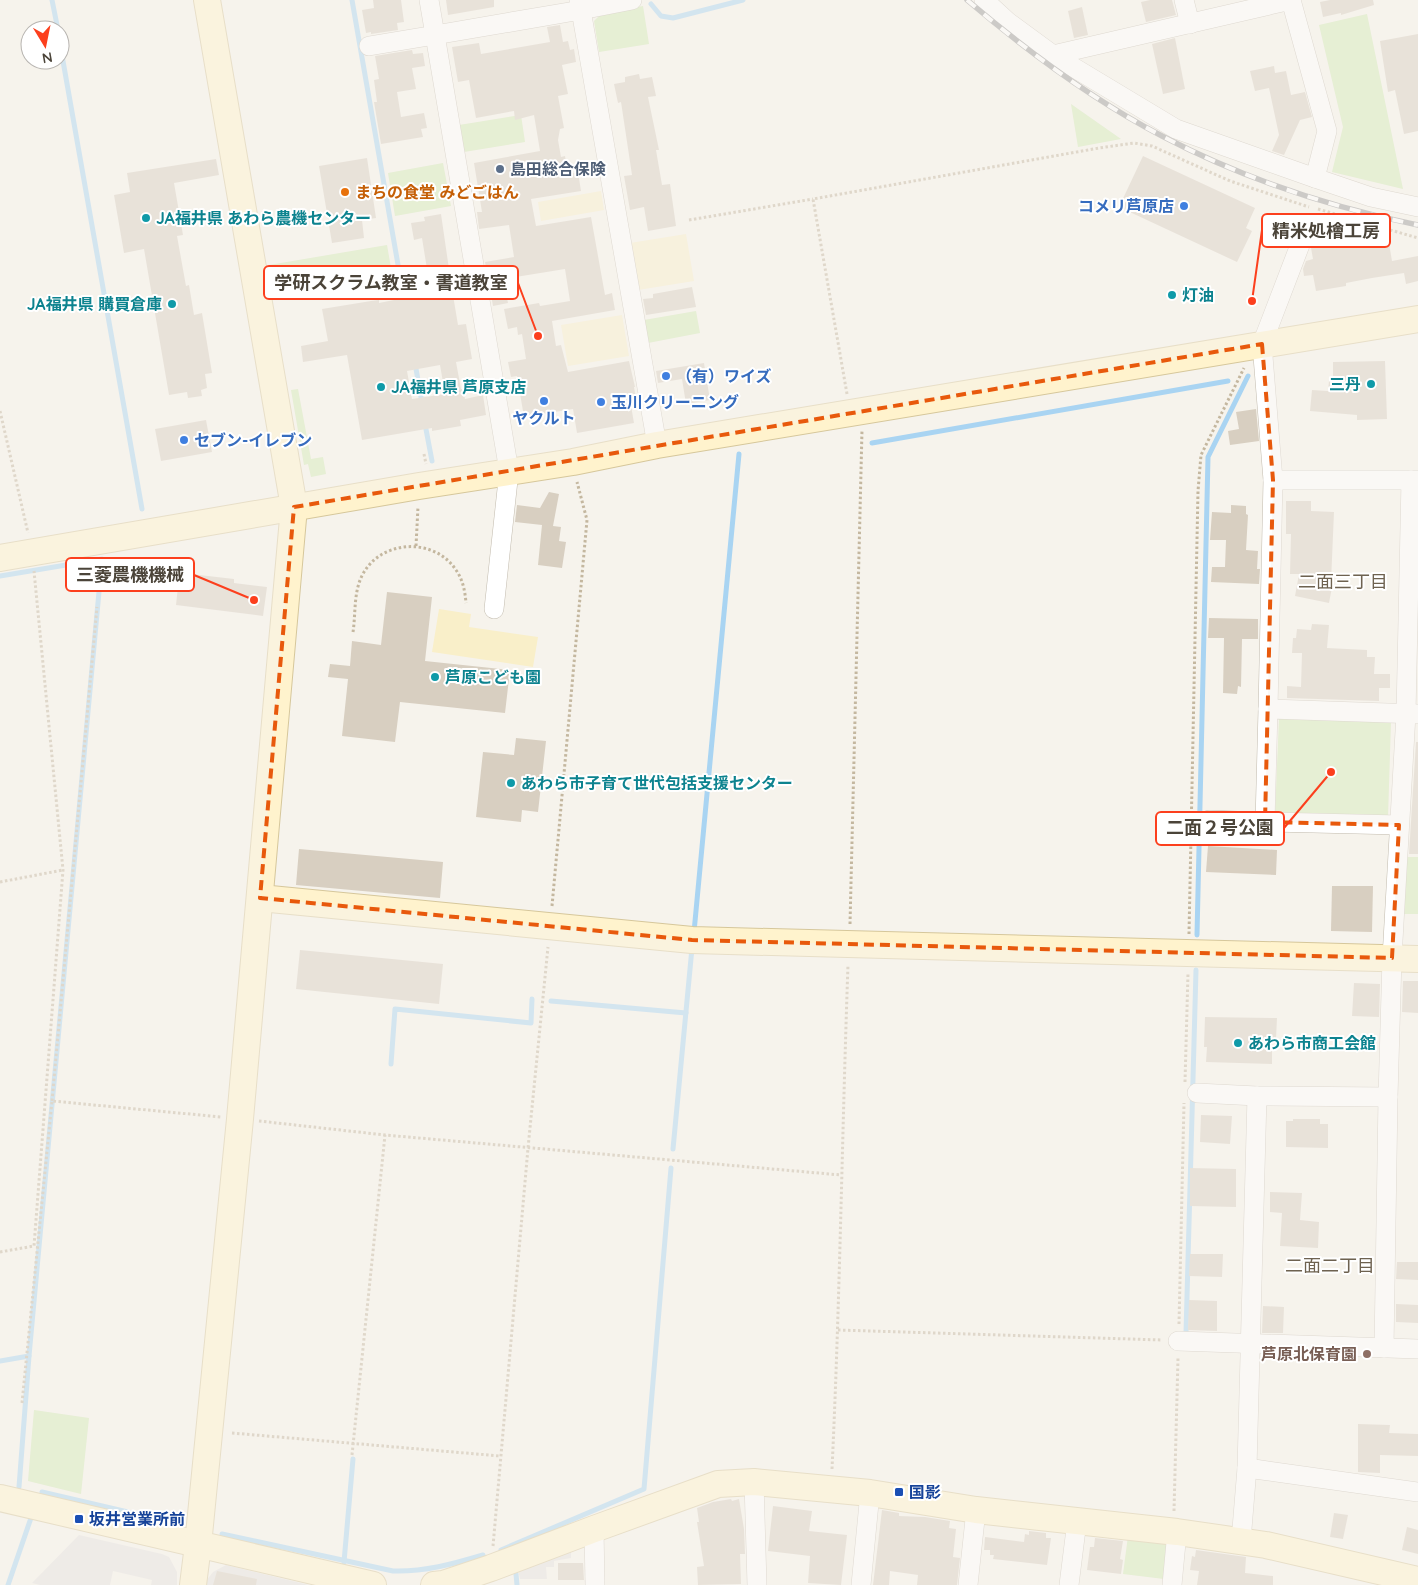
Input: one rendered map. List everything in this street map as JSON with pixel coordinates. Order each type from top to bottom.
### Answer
[{"type":"street","points":[[193,1585],[240,1119],[294,507],[207,0]]},
{"type":"street","points":[[428,0],[509,471],[494,609]]},
{"type":"street","points":[[369,46],[435,35],[580,5],[632,0]]},
{"type":"street","points":[[984,0],[1008,22],[1053,55],[1176,129],[1371,197],[1418,207]]},
{"type":"street","points":[[1184,0],[1190,24]]},
{"type":"street","points":[[1053,55],[1291,0],[1327,131],[1315,178]]},
{"type":"street","points":[[580,5],[657,445]]},
{"type":"street","points":[[1265,822],[1273,480],[1263,356],[1308,224]]},
{"type":"street","points":[[0,558],[294,507],[423,476],[509,471],[573,462],[657,445],[856,413],[1263,356],[1418,319]]},
{"type":"street","points":[[1273,480],[1414,480],[1412,714],[1399,825],[1392,958],[1384,1348]]},
{"type":"street","points":[[1268,708],[1412,714]]},
{"type":"street","points":[[1209,820],[1399,825]]},
{"type":"street","points":[[260,898],[692,940],[1418,959]]},
{"type":"street","points":[[1189,1093],[1257,1096],[1388,1097]]},
{"type":"street","points":[[1241,1541],[1247,1468],[1257,1096]]},
{"type":"street","points":[[1178,1341],[1418,1350]]},
{"type":"street","points":[[1247,1468],[1418,1492]]},
{"type":"street","points":[[754,1482],[757,1585]]},
{"type":"street","points":[[434,1585],[443,1584],[491,1568],[718,1484],[754,1482],[870,1493],[976,1510],[1077,1521],[1176,1521],[1241,1541],[1418,1580]]},
{"type":"street","points":[[861,1585],[870,1493]]},
{"type":"street","points":[[0,1498],[373,1585]]},
{"type":"street","points":[[968,1585],[976,1510]]},
{"type":"street","points":[[1069,1585],[1077,1521]]},
{"type":"street","points":[[1172,1585],[1176,1521]]},
{"type":"street","points":[[594,1529],[595,1585]]},
{"type":"path","points":[[689,220],[1134,143],[1152,146],[1230,181],[1343,217],[1418,238]]},
{"type":"path","points":[[813,199],[856,413],[849,945],[832,1489]]},
{"type":"path","points":[[1176,1521],[1178,1341],[1189,1093],[1188,954],[1198,491],[1201,455],[1244,368],[1263,356]]},
{"type":"path","points":[[0,411],[32,552],[63,870],[34,1246],[0,1252]]},
{"type":"path","points":[[416,546],[424,454]]},
{"type":"path","points":[[491,1568],[586,520],[573,462]]},
{"type":"path","points":[[353,632],[358,585],[364,571],[374,560],[386,552],[401,547],[416,546],[428,548],[439,553],[456,569],[462,579],[466,603]]},
{"type":"path","points":[[22,1403],[52,1101],[97,606]]},
{"type":"path","points":[[0,882],[63,870]]},
{"type":"path","points":[[52,1101],[385,1135],[841,1175]]},
{"type":"path","points":[[352,1455],[385,1135]]},
{"type":"path","points":[[838,1330],[1178,1341]]},
{"type":"path","points":[[232,1433],[500,1456]]},
{"type":"highlighted area","points":[[1262,344],[1273,480],[1265,822],[1399,825],[1392,958],[692,940],[260,898],[294,507]]},
{"type":"green space","points":[[643,6],[649,44],[599,52],[594,21],[601,14]]},
{"type":"green space","points":[[1367,14],[1403,189],[1332,172],[1343,127],[1319,25]]},
{"type":"green space","points":[[1071,104],[1121,139],[1078,147]]},
{"type":"green space","points":[[521,115],[525,142],[464,152],[459,125]]},
{"type":"green space","points":[[443,163],[451,206],[395,216],[388,173]]},
{"type":"green space","points":[[387,245],[391,268],[273,288],[269,265]]},
{"type":"green space","points":[[696,311],[700,333],[648,343],[644,320]]},
{"type":"green space","points":[[298,389],[311,459],[323,457],[326,474],[311,477],[308,464],[304,465],[291,390]]},
{"type":"green space","points":[[1279,718],[1391,721],[1388,818],[1275,814]]},
{"type":"green space","points":[[1406,857],[1418,857],[1418,914],[1404,914]]},
{"type":"green space","points":[[34,1410],[89,1418],[81,1494],[28,1481]]},
{"type":"green space","points":[[1128,1536],[1168,1544],[1164,1579],[1123,1574]]},
{"type":"sand","points":[[601,191],[604,210],[541,221],[538,202]]},
{"type":"sand","points":[[686,234],[694,281],[638,290],[630,243]]},
{"type":"sand","points":[[622,315],[629,356],[568,366],[561,325]]},
{"type":"sand","points":[[439,609],[471,614],[469,627],[538,637],[533,667],[432,652]]},
{"type":"shaded area","points":[[79,1535],[169,1557],[177,1572],[177,1585],[151,1585],[152,1580],[113,1571],[110,1585],[40,1585],[32,1583]]},
{"type":"shaded area","points":[[571,1546],[571,1558],[554,1561],[554,1567],[546,1567],[547,1579],[520,1579],[518,1570]]},
{"type":"shaded area","points":[[226,1565],[309,1585],[204,1585],[213,1572]]},
{"type":"building","points":[[373,0],[401,0],[404,22],[397,23],[398,30],[366,33],[362,10],[374,8]]},
{"type":"building","points":[[446,0],[494,0],[494,7],[448,15]]},
{"type":"building","points":[[1172,0],[1176,15],[1146,22],[1141,2]]},
{"type":"building","points":[[1330,0],[1373,0],[1374,5],[1341,15],[1341,13],[1323,17],[1320,2]]},
{"type":"building","points":[[1082,7],[1088,35],[1074,38],[1068,11]]},
{"type":"building","points":[[560,25],[563,42],[568,41],[570,50],[574,49],[576,62],[562,65],[568,94],[558,96],[564,128],[560,129],[558,140],[561,157],[565,156],[568,174],[578,172],[581,191],[531,199],[536,226],[591,217],[605,295],[612,293],[615,310],[552,321],[556,346],[561,345],[568,372],[629,361],[636,399],[630,400],[634,423],[577,433],[573,409],[524,417],[517,376],[511,377],[508,362],[526,359],[522,334],[518,335],[517,327],[508,329],[504,309],[539,303],[540,306],[570,301],[565,269],[503,279],[508,303],[493,306],[490,289],[496,278],[488,279],[485,262],[514,257],[509,225],[479,229],[477,212],[482,212],[474,163],[540,151],[534,115],[515,120],[514,111],[476,118],[469,80],[458,82],[452,47],[479,43],[481,54],[550,42],[547,27]]},
{"type":"building","points":[[1418,34],[1418,131],[1404,134],[1395,90],[1388,92],[1380,41]]},
{"type":"building","points":[[1175,38],[1185,89],[1163,94],[1152,44]]},
{"type":"building","points":[[412,50],[413,54],[423,53],[425,66],[412,68],[416,89],[397,92],[401,117],[424,113],[427,128],[421,129],[423,137],[381,144],[374,102],[377,102],[374,80],[379,79],[375,56]]},
{"type":"building","points":[[1274,66],[1275,73],[1286,71],[1291,95],[1305,92],[1312,117],[1300,120],[1284,155],[1272,151],[1279,135],[1269,88],[1255,91],[1250,71]]},
{"type":"building","points":[[639,74],[640,79],[652,77],[656,96],[648,97],[659,150],[656,150],[662,185],[670,184],[676,226],[648,231],[644,207],[630,210],[624,176],[632,175],[621,102],[618,103],[614,84],[625,82],[625,77]]},
{"type":"building","name":"コメリ芦原店","points":[[1143,156],[1255,208],[1246,228],[1252,231],[1237,262],[1119,207]]},
{"type":"building","points":[[367,158],[376,218],[362,220],[364,238],[332,243],[319,166]]},
{"type":"building","points":[[216,159],[219,175],[174,183],[183,235],[177,236],[186,286],[189,285],[194,315],[202,313],[212,373],[205,374],[207,388],[201,390],[202,396],[188,398],[187,392],[169,395],[144,249],[124,253],[114,195],[130,192],[127,173]]},
{"type":"building","points":[[441,214],[449,269],[463,266],[465,282],[451,283],[458,325],[466,324],[472,359],[456,362],[461,389],[463,389],[465,399],[483,395],[486,415],[460,420],[461,426],[432,431],[432,428],[362,440],[347,355],[303,362],[301,346],[328,341],[322,309],[379,300],[379,303],[414,296],[410,272],[427,269],[422,238],[414,240],[411,223],[425,221],[424,217]],"holes":[[[440,365],[445,394],[412,399],[407,371]]]},
{"type":"building","points":[[1336,228],[1365,238],[1389,243],[1392,261],[1418,256],[1418,281],[1406,284],[1404,273],[1346,283],[1346,286],[1316,291],[1313,275],[1304,276],[1303,269],[1306,261],[1313,259],[1311,248],[1317,232]]},
{"type":"building","points":[[692,287],[696,307],[646,315],[643,299],[653,298],[653,294]]},
{"type":"building","points":[[1385,361],[1387,419],[1357,420],[1357,415],[1310,411],[1312,390],[1328,391],[1329,381],[1333,381],[1333,362]]},
{"type":"building","points":[[704,363],[710,400],[686,404],[682,379],[658,383],[656,371]]},
{"type":"building","points":[[1256,409],[1259,441],[1230,445],[1228,431],[1239,429],[1236,412]]},
{"type":"building","name":"セブン-イレブン","points":[[206,420],[212,452],[161,461],[155,429]]},
{"type":"building","points":[[549,492],[559,494],[553,526],[561,527],[559,541],[566,542],[562,568],[538,565],[542,525],[515,522],[517,505],[540,508]]},
{"type":"building","points":[[1286,501],[1311,501],[1311,511],[1334,512],[1331,582],[1333,582],[1329,603],[1295,596],[1299,574],[1290,574],[1291,534],[1286,534]]},
{"type":"building","points":[[1231,505],[1246,506],[1246,514],[1248,515],[1246,550],[1258,551],[1257,569],[1260,569],[1259,584],[1211,582],[1212,567],[1225,567],[1226,540],[1210,540],[1212,512],[1231,513]]},
{"type":"building","points":[[182,573],[234,579],[234,583],[267,587],[263,616],[176,605],[179,577],[182,577]]},
{"type":"building","points":[[387,592],[432,597],[425,661],[510,670],[505,713],[400,702],[395,742],[342,736],[348,679],[328,677],[330,664],[350,666],[352,641],[381,645]]},
{"type":"building","points":[[1209,618],[1258,619],[1258,639],[1242,639],[1241,687],[1238,686],[1237,694],[1223,693],[1224,638],[1208,638]]},
{"type":"building","points":[[1312,624],[1329,625],[1327,648],[1367,650],[1367,657],[1375,657],[1374,674],[1390,674],[1390,688],[1379,688],[1379,701],[1287,698],[1287,686],[1301,687],[1302,653],[1292,653],[1293,638],[1296,638],[1297,629],[1311,630]]},
{"type":"building","name":"あわら市子育て世代包括支援センター","points":[[516,738],[546,741],[538,812],[522,810],[521,822],[476,817],[483,752],[514,755]]},
{"type":"building","points":[[1416,742],[1418,742],[1418,854],[1409,854]]},
{"type":"building","points":[[1208,846],[1277,850],[1276,875],[1206,872]]},
{"type":"building","points":[[299,849],[443,862],[440,898],[296,885]]},
{"type":"building","points":[[1332,886],[1373,886],[1372,932],[1331,931]]},
{"type":"building","points":[[300,950],[443,964],[439,1004],[296,989]]},
{"type":"building","points":[[1403,981],[1418,981],[1418,1013],[1402,1012]]},
{"type":"building","points":[[1354,983],[1380,984],[1379,1017],[1352,1016]]},
{"type":"building","name":"あわら市商工会館","points":[[1205,1017],[1277,1018],[1276,1039],[1272,1039],[1272,1064],[1206,1062],[1207,1047],[1204,1047]]},
{"type":"building","points":[[1201,1115],[1232,1116],[1230,1144],[1200,1142]]},
{"type":"building","points":[[1293,1119],[1320,1119],[1320,1124],[1328,1124],[1328,1148],[1286,1147],[1286,1121],[1293,1121]]},
{"type":"building","points":[[1190,1168],[1236,1169],[1236,1207],[1190,1206]]},
{"type":"building","points":[[1270,1192],[1302,1193],[1300,1220],[1319,1222],[1318,1248],[1280,1246],[1282,1213],[1270,1212]]},
{"type":"building","points":[[1190,1254],[1223,1254],[1222,1277],[1189,1276]]},
{"type":"building","points":[[1397,1262],[1418,1262],[1418,1280],[1396,1279]]},
{"type":"building","points":[[1189,1300],[1217,1301],[1217,1331],[1188,1330]]},
{"type":"building","points":[[1396,1304],[1418,1305],[1418,1323],[1396,1322]]},
{"type":"building","points":[[1263,1306],[1284,1307],[1283,1333],[1262,1333]]},
{"type":"building","points":[[1358,1424],[1390,1425],[1389,1433],[1418,1434],[1418,1456],[1380,1455],[1380,1473],[1358,1472]]},
{"type":"building","points":[[731,1499],[732,1501],[739,1499],[744,1529],[745,1554],[740,1554],[741,1584],[698,1585],[697,1567],[704,1566],[697,1522],[699,1522],[697,1508],[713,1502]]},
{"type":"building","points":[[773,1506],[812,1511],[809,1531],[847,1535],[841,1585],[808,1583],[810,1556],[768,1551]]},
{"type":"building","points":[[882,1510],[899,1513],[899,1516],[925,1517],[950,1521],[949,1528],[956,1529],[953,1557],[960,1558],[957,1585],[917,1585],[918,1575],[890,1571],[889,1585],[873,1585]]},
{"type":"building","points":[[1334,1513],[1348,1515],[1343,1539],[1330,1537]]},
{"type":"building","points":[[1407,1527],[1418,1530],[1418,1554],[1402,1550]]},
{"type":"building","points":[[1029,1531],[1046,1533],[1046,1538],[1051,1538],[1047,1565],[993,1559],[994,1555],[990,1555],[990,1550],[984,1550],[985,1537],[1024,1542],[1025,1534],[1029,1535]]},
{"type":"building","points":[[1095,1538],[1123,1541],[1120,1559],[1123,1560],[1121,1574],[1087,1570],[1090,1547],[1094,1547]]},
{"type":"building","points":[[1196,1550],[1246,1557],[1245,1573],[1273,1576],[1273,1585],[1197,1585],[1199,1571],[1190,1570],[1192,1556],[1195,1557]]},
{"type":"building","points":[[558,1563],[583,1563],[584,1580],[558,1580]]},
{"type":"building","points":[[217,1571],[257,1579],[256,1585],[213,1585]]},
{"type":"waterway","points":[[52,0],[56,20]]},
{"type":"waterway","points":[[352,0],[405,305]]},
{"type":"waterway","points":[[651,4],[661,16],[673,18],[743,0]]},
{"type":"waterway","points":[[65,70],[142,509]]},
{"type":"waterway","points":[[415,363],[422,403]]},
{"type":"waterway","points":[[1197,935],[1208,457],[1248,376]]},
{"type":"waterway","points":[[872,443],[1228,381]]},
{"type":"waterway","points":[[425,424],[432,461]]},
{"type":"waterway","points":[[694,932],[739,454]]},
{"type":"waterway","points":[[0,576],[102,559],[29,1356]]},
{"type":"waterway","points":[[673,1149],[692,948]]},
{"type":"waterway","points":[[1186,1333],[1196,970]]},
{"type":"waterway","points":[[391,1064],[395,1009],[531,1023],[532,999]]},
{"type":"waterway","points":[[551,1001],[686,1013]]},
{"type":"waterway","points":[[501,1550],[644,1489],[671,1168]]},
{"type":"waterway","points":[[0,1361],[29,1356],[19,1487]]},
{"type":"waterway","points":[[344,1562],[353,1459]]},
{"type":"waterway","points":[[42,1492],[175,1523]]},
{"type":"waterway","points":[[8,1585],[32,1515]]},
{"type":"waterway","points":[[222,1534],[393,1571],[427,1569],[483,1555]]},
{"type":"waterway","points":[[516,1574],[517,1585]]},
{"type":"railway","points":[[967,0],[1036,56],[1085,90],[1136,122],[1192,151],[1287,190],[1385,218],[1418,225]]},
{"type":"place","name":"島田総合保険","points":[[500,169]]},
{"type":"place","name":"まちの食堂 みどごはん","points":[[345,192]]},
{"type":"place","name":"コメリ芦原店","points":[[1184,206]]},
{"type":"place","name":"JA福井県 あわら農機センター","points":[[146,218]]},
{"type":"place","name":"灯油","points":[[1172,295]]},
{"type":"place","name":"精米処檜工房","points":[[1252,301]]},
{"type":"place","name":"JA福井県 購買倉庫","points":[[172,304]]},
{"type":"place","name":"学研スクラム教室・書道教室","points":[[538,336]]},
{"type":"place","name":"（有）ワイズ","points":[[666,376]]},
{"type":"place","name":"三丹","points":[[1371,384]]},
{"type":"place","name":"JA福井県 芦原支店","points":[[381,387]]},
{"type":"place","name":"ヤクルト","points":[[544,401]]},
{"type":"place","name":"玉川クリーニング","points":[[601,402]]},
{"type":"place","name":"セブン-イレブン","points":[[184,440]]},
{"type":"place","name":"三菱農機機械","points":[[254,600]]},
{"type":"place","name":"芦原こども園","points":[[435,677]]},
{"type":"place","name":"二面２号公園","points":[[1331,772]]},
{"type":"place","name":"あわら市子育て世代包括支援センター","points":[[511,783]]},
{"type":"place","name":"あわら市商工会館","points":[[1238,1043]]},
{"type":"place","name":"芦原北保育園","points":[[1367,1354]]},
{"type":"place","name":"国影","points":[[899,1492]]},
{"type":"place","name":"坂井営業所前","points":[[79,1519]]},
{"type":"district","name":"二面三丁目","points":[[1343,581]]},
{"type":"district","name":"二面二丁目","points":[[1330,1265]]}]
